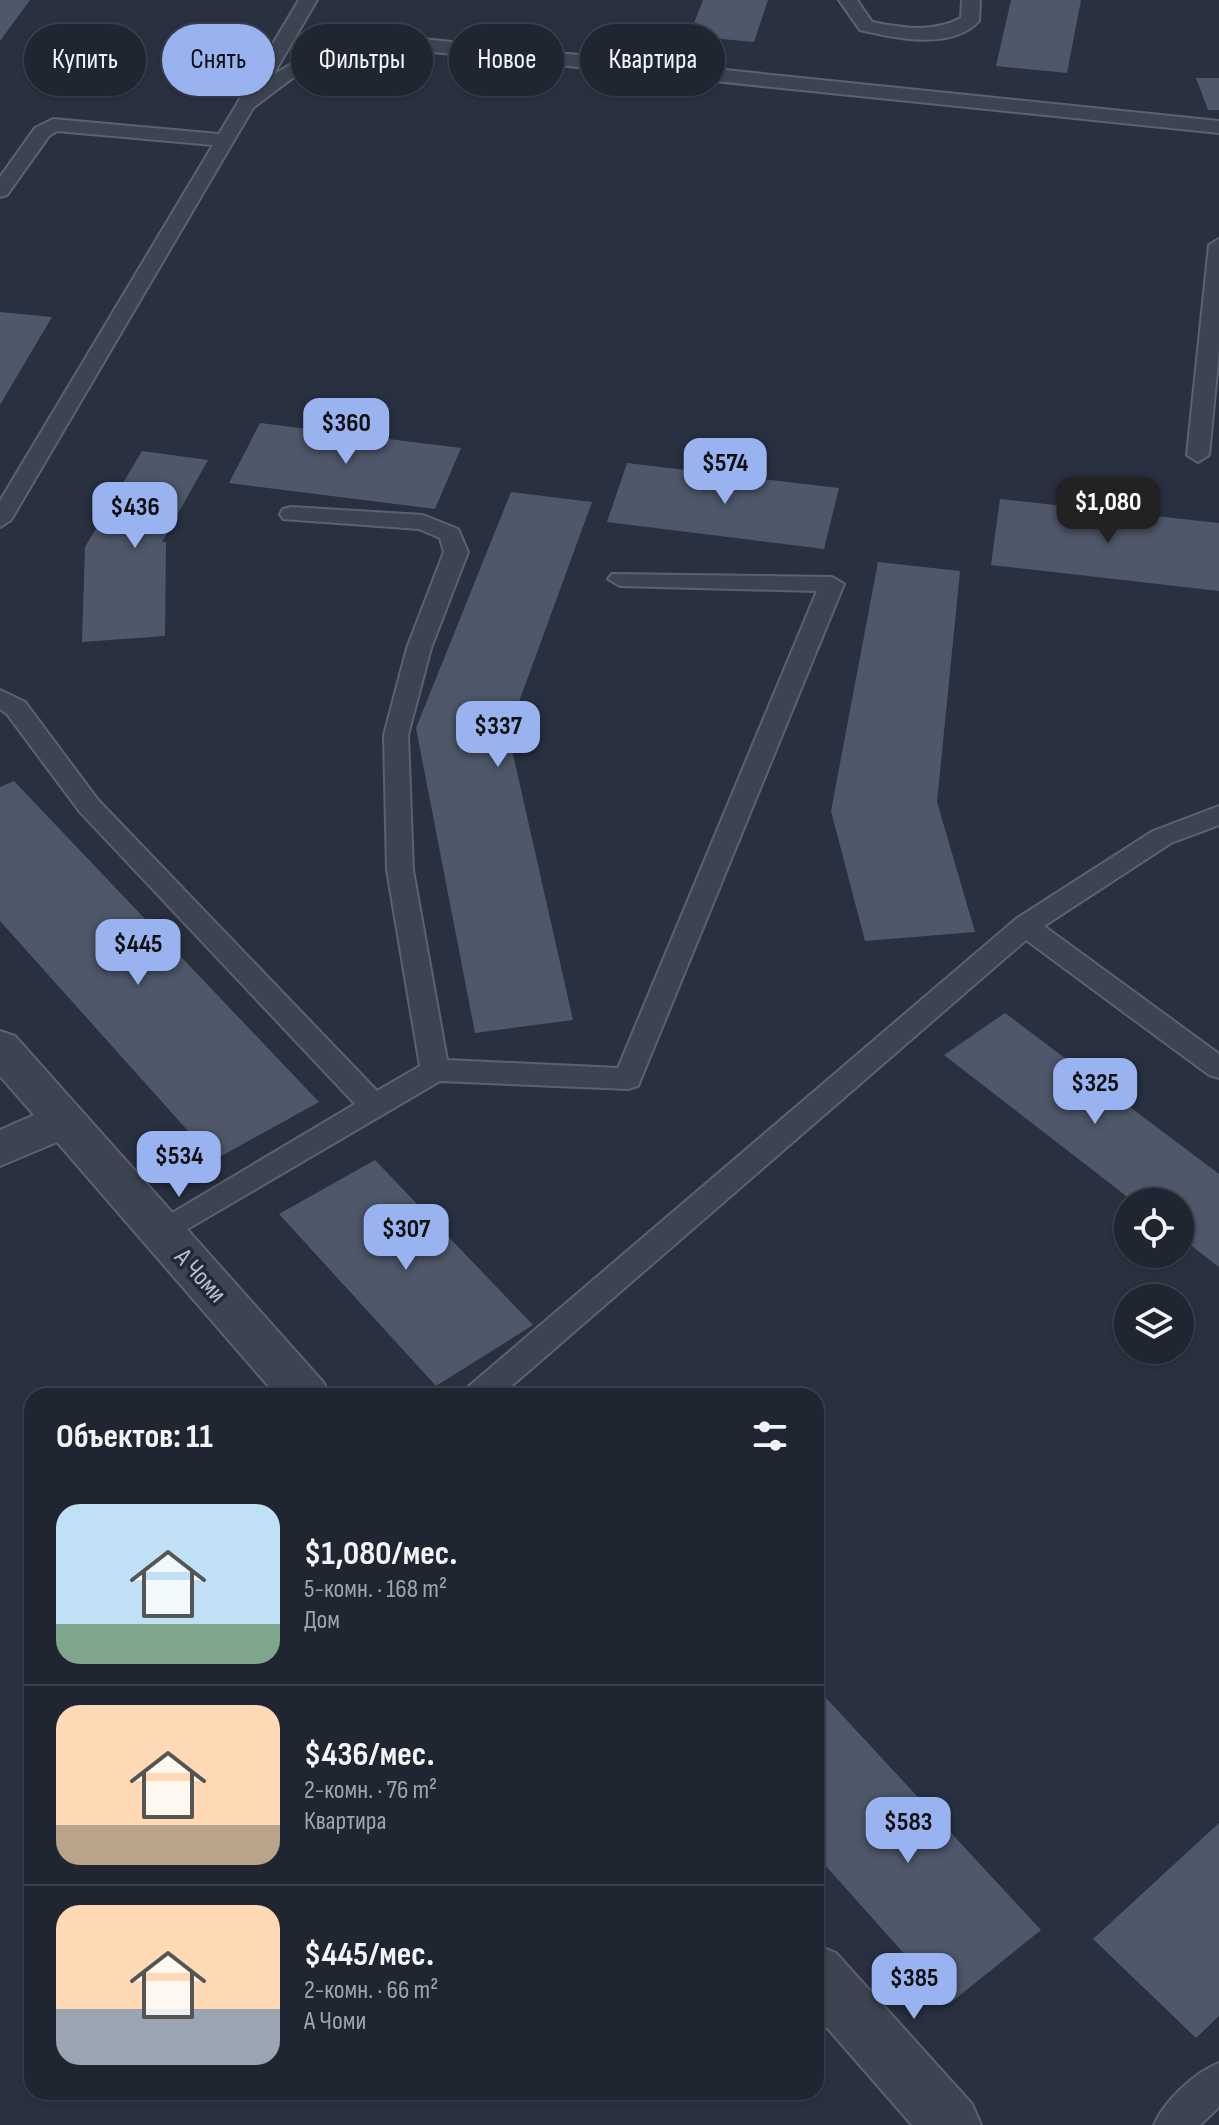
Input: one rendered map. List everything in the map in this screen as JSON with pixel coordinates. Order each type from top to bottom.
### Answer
[{"type":"street","name":"А Чоми","points":[[0,1047],[299,1388]]},
{"type":"street","points":[[0,1149],[63,1121]]},
{"type":"street","points":[[824,1981],[951,2125]]},
{"type":"lane","points":[[0,520],[308,0]]},
{"type":"lane","points":[[848,0],[866,26],[900,33],[950,33],[970,21],[971,0]]},
{"type":"lane","points":[[247,104],[326,48],[344,40],[365,39],[1219,127]]},
{"type":"lane","points":[[0,191],[42,132],[53,125],[225,140]]},
{"type":"lane","points":[[1198,455],[1219,245]]},
{"type":"lane","points":[[291,514],[423,522],[450,534],[456,552],[419,648],[396,735],[400,870],[435,1070]]},
{"type":"lane","points":[[162,1233],[435,1070],[628,1079],[832,584],[620,579]]},
{"type":"lane","points":[[0,698],[16,708],[89,806],[374,1106]]},
{"type":"lane","points":[[488,1388],[1025,926],[1162,837],[1219,815]]},
{"type":"lane","points":[[1025,926],[1219,1068]]},
{"type":"lane","points":[[1173,2125],[1219,2081]]},
{"type":"building","points":[[0,0],[30,0],[0,41]]},
{"type":"building","points":[[703,0],[768,0],[754,42],[725,39],[725,24],[694,24]]},
{"type":"building","points":[[1011,0],[1081,0],[1067,73],[996,66]]},
{"type":"building","points":[[1196,78],[1219,78],[1219,110],[1208,110]]},
{"type":"building","points":[[0,312],[52,317],[0,405]]},
{"type":"building","points":[[260,423],[461,448],[435,509],[229,483]]},
{"type":"building","points":[[142,451],[208,460],[162,542],[166,542],[165,636],[82,642],[85,547]]},
{"type":"building","points":[[627,463],[839,488],[824,549],[607,522]]},
{"type":"building","points":[[511,492],[592,502],[508,732],[573,1020],[475,1033],[416,728]]},
{"type":"building","points":[[1000,499],[1219,523],[1219,591],[991,565]]},
{"type":"building","points":[[878,562],[960,571],[937,802],[975,932],[865,941],[831,811]]},
{"type":"building","points":[[14,781],[319,1102],[214,1160],[0,921],[0,787]]},
{"type":"building","points":[[1005,1013],[1219,1174],[1219,1267],[1194,1248],[1194,1188],[1116,1188],[944,1055]]},
{"type":"building","points":[[375,1160],[533,1325],[436,1386],[279,1214]]},
{"type":"building","points":[[824,1696],[1041,1930],[949,2004],[824,1864]]},
{"type":"building","points":[[1219,1823],[1219,2016],[1196,2038],[1093,1939]]}]
